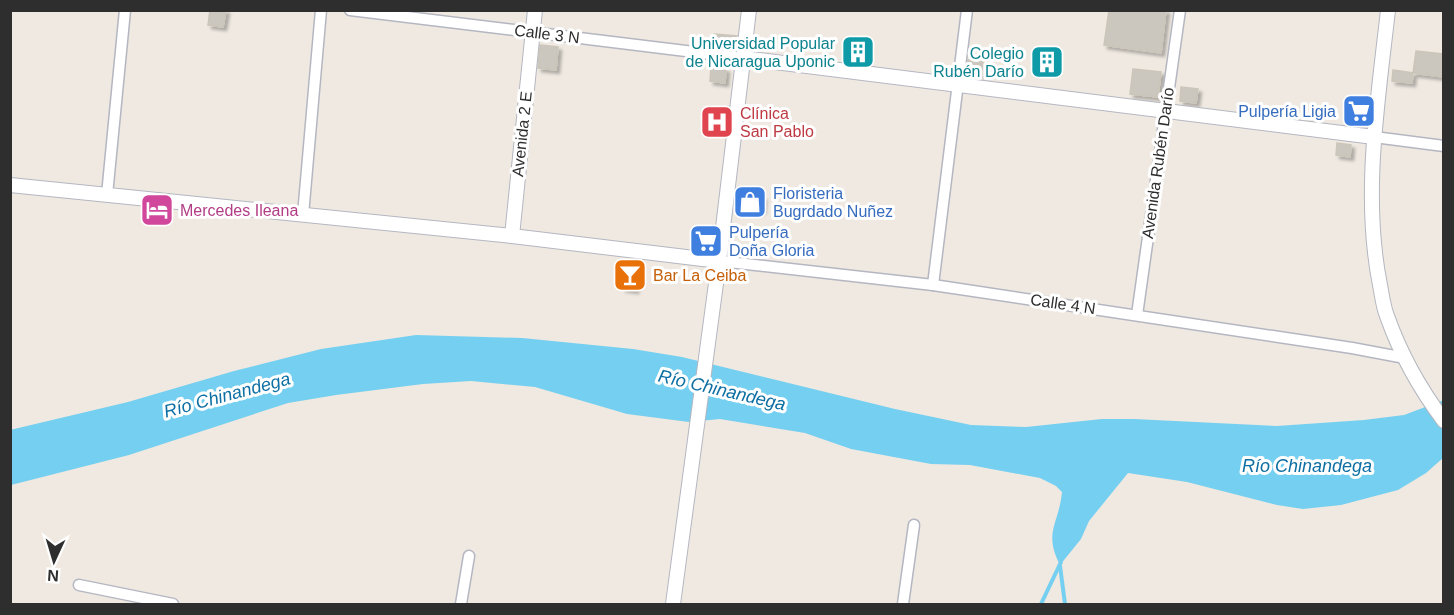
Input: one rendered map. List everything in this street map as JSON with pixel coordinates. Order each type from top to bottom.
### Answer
[{"type":"street","points":[[107,195],[125,10]]},
{"type":"street","points":[[303,215],[321,10]]},
{"type":"street","name":"Calle 3 N","points":[[350,10],[743,58]]},
{"type":"street","name":"Avenida 2 E","points":[[512,236],[535,10]]},
{"type":"street","points":[[673,604],[713,308],[749,10]]},
{"type":"street","points":[[933,285],[967,10]]},
{"type":"street","name":"Avenida Rubén Darío","points":[[1137,315],[1180,10]]},
{"type":"street","points":[[1388,10],[1374,137],[1372,203],[1374,258],[1386,315],[1405,358],[1443,421]]},
{"type":"street","points":[[743,58],[1443,146]]},
{"type":"street","points":[[10,185],[512,236],[719,261]]},
{"type":"street","name":"Calle 4 N","points":[[719,261],[933,285],[1405,358]]},
{"type":"street","points":[[903,604],[915,525]]},
{"type":"street","points":[[461,604],[469,556]]},
{"type":"street","points":[[79,585],[173,604]]},
{"type":"water","name":"Río Chinandega","points":[[416,335],[522,338],[633,349],[682,357],[895,409],[971,425],[1026,427],[1102,419],[1134,419],[1277,426],[1404,415],[1444,400],[1443,458],[1426,473],[1398,490],[1341,505],[1303,509],[1277,505],[1187,482],[1128,473],[1089,521],[1081,539],[1060,565],[1055,554],[1052,536],[1062,492],[1056,486],[1040,478],[970,465],[931,464],[851,449],[805,433],[720,419],[689,422],[627,414],[535,387],[471,381],[423,384],[288,403],[129,455],[11,485],[10,430],[128,402],[234,371],[321,349]]},
{"type":"building","points":[[210,10],[226,10],[223,27],[208,25]]},
{"type":"building","points":[[1109,10],[1166,10],[1161,53],[1104,45]]},
{"type":"building","points":[[714,34],[737,36],[736,40],[729,45],[713,44]]},
{"type":"building","name":"Universidad Popular de Nicaragua Uponic","points":[[850,44],[868,46],[867,60],[849,58]]},
{"type":"building","points":[[540,45],[558,47],[556,70],[538,68]]},
{"type":"building","points":[[1416,51],[1443,54],[1443,77],[1413,73]]},
{"type":"building","points":[[968,60],[987,62],[986,75],[971,73],[967,69]]},
{"type":"building","points":[[711,67],[726,69],[725,83],[710,81]]},
{"type":"building","points":[[1133,69],[1161,72],[1158,97],[1130,94]]},
{"type":"building","points":[[1393,70],[1413,73],[1412,83],[1392,81]]},
{"type":"building","points":[[1181,87],[1198,89],[1196,103],[1180,101]]},
{"type":"building","name":"Pulpería Ligia","points":[[1352,99],[1368,100],[1366,121],[1359,126],[1349,125]]},
{"type":"building","name":"Clínica San Pablo","points":[[710,114],[725,115],[724,130],[709,129]]},
{"type":"building","points":[[1337,143],[1351,145],[1350,157],[1336,155]]},
{"type":"building","name":"Floristeria Bugrdado Nuñez","points":[[738,194],[763,197],[762,210],[736,207]]},
{"type":"building","name":"Pulpería Doña Gloria","points":[[701,235],[712,236],[711,248],[700,247]]},
{"type":"building","name":"Bar La Ceiba","points":[[625,261],[638,263],[635,290],[622,288]]},
{"type":"waterway","points":[[1041,604],[1061,562]]},
{"type":"waterway","points":[[1060,566],[1065,604]]},
{"type":"place","name":"Universidad Popular de Nicaragua Uponic","points":[[858,52]]},
{"type":"place","name":"Colegio Rubén Darío","points":[[1047,62]]},
{"type":"place","name":"Pulpería Ligia","points":[[1359,111]]},
{"type":"place","name":"Clínica San Pablo","points":[[717,122]]},
{"type":"place","name":"Floristeria Bugrdado Nuñez","points":[[750,202]]},
{"type":"place","name":"Mercedes Ileana","points":[[157,210]]},
{"type":"place","name":"Pulpería Doña Gloria","points":[[706,241]]},
{"type":"place","name":"Bar La Ceiba","points":[[630,275]]}]
